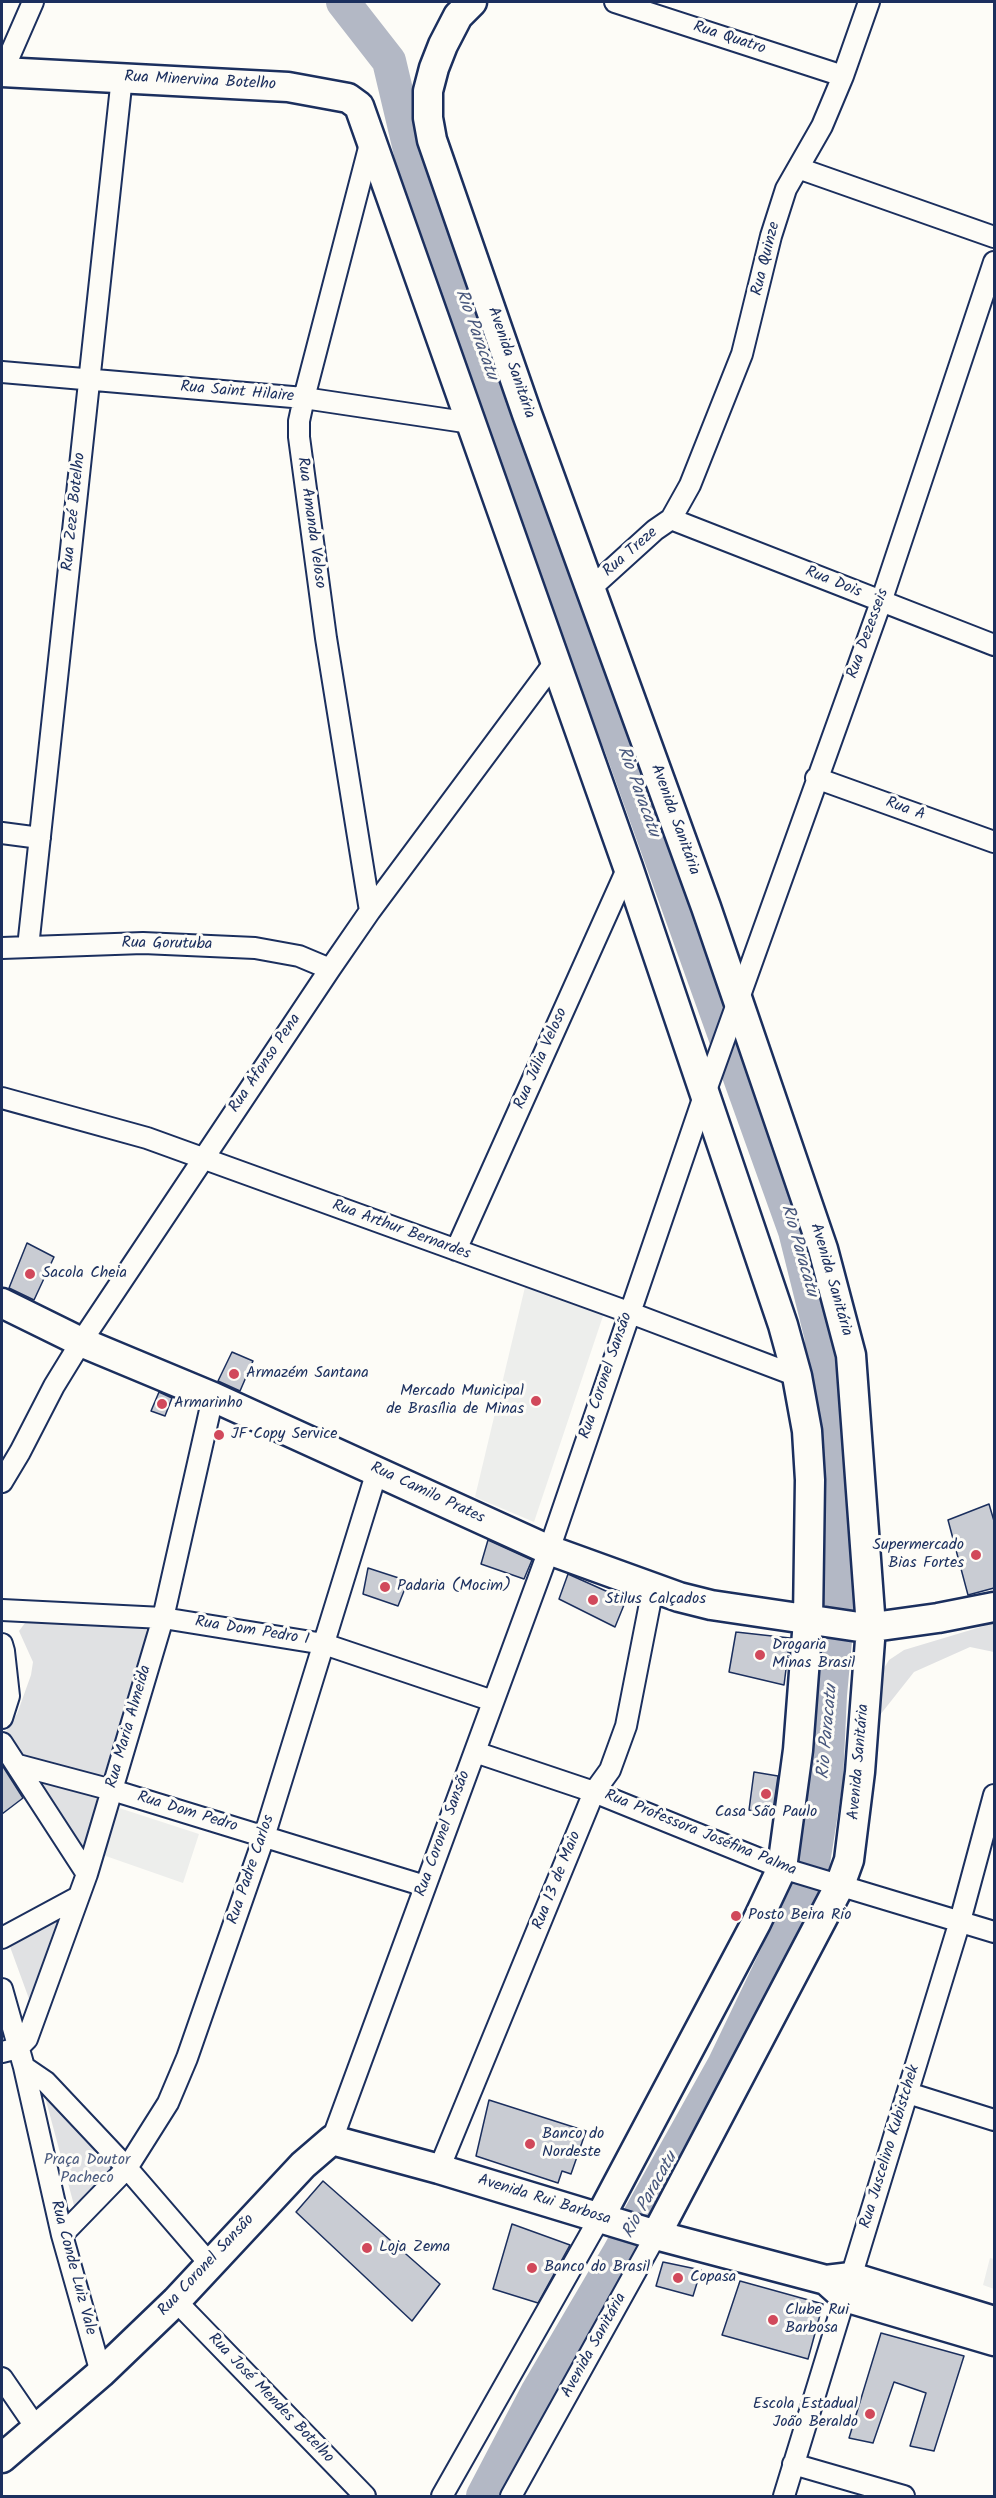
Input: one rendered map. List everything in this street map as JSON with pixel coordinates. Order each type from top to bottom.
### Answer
[{"type":"street","points":[[2,72],[33,2]]},
{"type":"street","name":"Rua Quatro","points":[[615,2],[843,76]]},
{"type":"street","name":"Rua Quinze","points":[[671,519],[690,485],[742,354],[771,236],[786,189],[822,126],[843,76],[869,2]]},
{"type":"street","name":"Avenida Sanitária","points":[[442,2496],[630,2227],[849,1860],[854,1825],[868,1627],[851,1355],[823,1249],[706,907],[527,414],[432,140],[428,118],[428,91],[459,6]]},
{"type":"street","name":"Rua Minervina Botelho","points":[[2,72],[288,87],[348,98],[359,106],[371,140]]},
{"type":"street","name":"Rua Zezé Botelho","points":[[28,947],[122,77]]},
{"type":"street","name":"Avenida Sanitária","points":[[371,140],[628,867],[783,1325],[797,1376],[807,1431],[810,1480],[814,1621],[798,1750],[787,1870],[756,1923],[630,2227],[512,2496]]},
{"type":"street","name":"Rua Amanda Veloso","points":[[370,911],[326,638],[301,455],[299,421],[371,140]]},
{"type":"street","points":[[798,168],[994,237]]},
{"type":"street","name":"Rua Dezesseis","points":[[737,1003],[881,602],[994,262]]},
{"type":"street","name":"Rua Saint Hilaire","points":[[2,372],[304,398],[471,423]]},
{"type":"street","name":"Rua Treze","points":[[591,588],[655,530],[671,519]]},
{"type":"street","name":"Rua Dois","points":[[671,519],[994,645]]},
{"type":"street","name":"Rua Afonso Pena","points":[[2,1482],[30,1435],[54,1386],[81,1342],[330,969],[370,911],[555,662]]},
{"type":"street","name":"Rua A","points":[[816,778],[994,842]]},
{"type":"street","points":[[2,833],[40,838]]},
{"type":"street","name":"Rua Júlia Veloso","points":[[456,1251],[628,867]]},
{"type":"street","name":"Rua Gorutuba","points":[[2,948],[143,943],[255,948],[299,956],[330,969]]},
{"type":"street","name":"Rua Coronel Sansão","points":[[2,2458],[101,2373],[176,2301],[303,2165],[332,2140],[549,1550],[628,1312],[681,1169],[737,1003]]},
{"type":"street","name":"Rua Arthur Bernardes","points":[[2,1098],[147,1138],[628,1312],[797,1376]]},
{"type":"street","name":"Rua Camilo Prates","points":[[2,1303],[81,1342],[213,1397],[549,1550],[679,1597],[711,1605],[868,1627],[994,1607]]},
{"type":"street","name":"Rua Maria Almeida","points":[[10,2050],[27,2038],[87,1874],[163,1618],[213,1397]]},
{"type":"street","name":"Rua Padre Carlos","points":[[62,2235],[127,2168],[159,2121],[176,2085],[264,1837],[376,1471]]},
{"type":"street","name":"Rua 13 de Maio","points":[[439,2169],[594,1792],[610,1770],[626,1726],[653,1588]]},
{"type":"street","name":"Rua Dom Pedro I","points":[[2,1610],[163,1618],[324,1644],[493,1701]]},
{"type":"street","points":[[2,1644],[6,1658],[9,1696],[2,1718]]},
{"type":"street","points":[[2,1743],[87,1874]]},
{"type":"street","name":"Rua Professora Joséfina Palma","points":[[475,1752],[594,1792],[787,1870],[994,1932]]},
{"type":"street","name":"Rua Dom Pedro","points":[[18,1765],[112,1790],[425,1886]]},
{"type":"street","name":"Rua Juscelino Kubistchek","points":[[784,2496],[841,2285],[908,2093],[960,1921],[994,1795]]},
{"type":"street","points":[[2,1938],[78,1897]]},
{"type":"street","name":"Rua Conde Luiz Vale","points":[[2,1989],[10,2050],[24,2067],[62,2235],[101,2373]]},
{"type":"street","points":[[24,2067],[46,2082],[127,2168],[209,2264]]},
{"type":"street","points":[[908,2093],[994,2120]]},
{"type":"street","name":"Avenida Rui Barbosa","points":[[332,2140],[439,2169],[630,2227],[841,2285],[994,2321]]},
{"type":"street","name":"Avenida Rui Barbosa","points":[[841,2285],[994,2341]]},
{"type":"street","name":"Rua José Mendes Botelho","points":[[176,2301],[365,2496]]},
{"type":"street","points":[[2,2378],[37,2429]]},
{"type":"street","points":[[793,2464],[904,2496]]},
{"type":"shaded area","name":"Mercado Municipal de Brasília de Minas","points":[[525,1287],[607,1304],[534,1522],[475,1497]]},
{"type":"shaded area","points":[[113,1806],[199,1834],[183,1883],[100,1854]]},
{"type":"shaded area","points":[[990,2258],[994,2259],[994,2289],[983,2285]]},
{"type":"green space","points":[[30,1620],[130,1621],[144,1627],[149,1635],[109,1772],[100,1781],[29,1761],[5,1733],[17,1714],[31,1675],[33,1662],[19,1631]]},
{"type":"green space","points":[[994,1623],[994,1652],[970,1647],[914,1672],[880,1715],[876,1681],[889,1660],[904,1650]]},
{"type":"green space","points":[[31,1775],[103,1793],[85,1857]]},
{"type":"green space","points":[[65,1908],[32,2007],[9,1944]]},
{"type":"green space","name":"Praça Doutor Pacheco","points":[[44,2093],[118,2170],[75,2209]]},
{"type":"building","name":"Sacola Cheia","points":[[27,1243],[54,1257],[34,1300],[9,1288]]},
{"type":"building","name":"Armazém Santana","points":[[232,1352],[253,1361],[240,1391],[218,1381]]},
{"type":"building","name":"Armarinho","points":[[159,1392],[172,1398],[165,1416],[151,1411]]},
{"type":"building","name":"Supermercado Bias Fortes","points":[[989,1504],[994,1521],[994,1588],[968,1595],[948,1520]]},
{"type":"building","points":[[488,1540],[532,1560],[524,1579],[481,1564]]},
{"type":"building","name":"Padaria (Mocim)","points":[[368,1568],[408,1581],[398,1606],[363,1594]]},
{"type":"building","name":"Stilus Calçados","points":[[568,1574],[626,1600],[615,1627],[559,1599]]},
{"type":"building","name":"Drogaria Minas Brasil","points":[[736,1632],[790,1638],[784,1685],[729,1672]]},
{"type":"building","points":[[2,1765],[23,1798],[2,1814]]},
{"type":"building","name":"Casa São Paulo","points":[[754,1772],[778,1776],[772,1817],[749,1810]]},
{"type":"building","name":"Banco do Nordeste","points":[[489,2100],[586,2131],[571,2174],[562,2171],[558,2183],[476,2156]]},
{"type":"building","name":"Loja Zema","points":[[323,2181],[440,2284],[412,2321],[296,2212]]},
{"type":"building","name":"Banco do Brasil","points":[[512,2224],[570,2245],[538,2303],[493,2289]]},
{"type":"building","name":"Copasa","points":[[663,2262],[701,2270],[693,2296],[656,2286]]},
{"type":"building","name":"Clube Rui Barbosa","points":[[740,2281],[823,2304],[808,2359],[722,2335]]},
{"type":"building","name":"Escola Estadual João Beraldo","points":[[881,2333],[964,2356],[934,2451],[910,2446],[926,2393],[894,2382],[873,2443],[849,2438]]},
{"type":"waterway","name":"Rio Paracatu","points":[[343,2],[389,61],[412,158],[456,291],[500,407],[567,616],[621,746],[795,1231],[821,1335],[834,1438],[841,1575],[830,1695],[826,1780],[809,1888],[724,2065],[619,2253],[538,2391],[483,2496]]},
{"type":"place","name":"Sacola Cheia","points":[[30,1274]]},
{"type":"place","name":"Armazém Santana","points":[[234,1374]]},
{"type":"place","name":"Mercado Municipal de Brasília de Minas","points":[[536,1401]]},
{"type":"place","name":"Armarinho","points":[[162,1404]]},
{"type":"place","name":"JF Copy Service","points":[[219,1435]]},
{"type":"place","name":"Supermercado Bias Fortes","points":[[976,1555]]},
{"type":"place","name":"Padaria (Mocim)","points":[[385,1587]]},
{"type":"place","name":"Stilus Calçados","points":[[593,1600]]},
{"type":"place","name":"Drogaria Minas Brasil","points":[[760,1655]]},
{"type":"place","name":"Casa São Paulo","points":[[766,1794]]},
{"type":"place","name":"Posto Beira Rio","points":[[736,1916]]},
{"type":"place","name":"Banco do Nordeste","points":[[530,2144]]},
{"type":"place","name":"Loja Zema","points":[[367,2248]]},
{"type":"place","name":"Banco do Brasil","points":[[532,2268]]},
{"type":"place","name":"Copasa","points":[[678,2278]]},
{"type":"place","name":"Clube Rui Barbosa","points":[[773,2320]]},
{"type":"place","name":"Escola Estadual João Beraldo","points":[[870,2414]]}]
